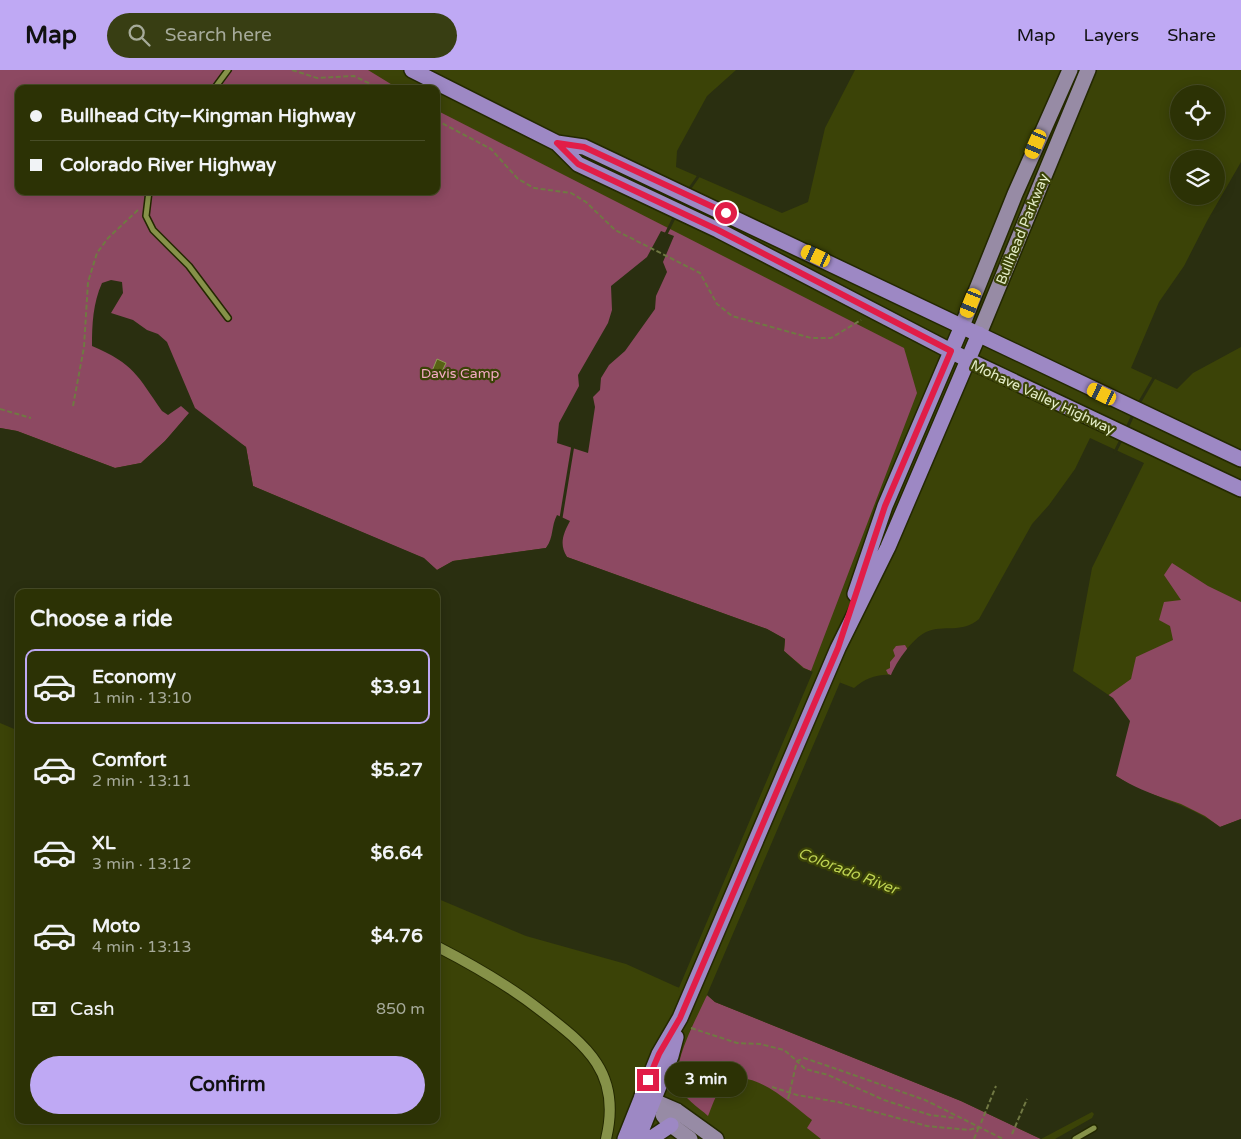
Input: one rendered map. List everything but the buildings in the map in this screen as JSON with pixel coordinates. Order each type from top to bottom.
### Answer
[{"type":"highway","points":[[412,70],[557,143],[578,164],[718,230],[968,360]]},
{"type":"highway","points":[[557,143],[584,147],[962,326]]},
{"type":"highway","name":"Mohave Valley Highway","points":[[838,648],[885,506],[962,326],[1241,460]]},
{"type":"highway","name":"Bullhead Parkway","points":[[968,360],[979,334]]},
{"type":"highway","name":"Mohave Valley Highway","points":[[647,1099],[659,1054],[686,1023],[758,835],[838,648],[888,547],[968,360],[1241,489]]},
{"type":"highway","points":[[625,1139],[647,1099]]},
{"type":"highway","points":[[638,1139],[647,1099]]},
{"type":"highway","points":[[650,1139],[671,1125]]},
{"type":"main road","name":"Bullhead Parkway","points":[[962,326],[1019,186],[1070,70]]},
{"type":"main road","name":"Bullhead Parkway","points":[[979,334],[1088,70]]},
{"type":"main road","points":[[647,1099],[671,1125],[690,1139]]},
{"type":"main road","points":[[647,1099],[677,1111],[716,1139]]},
{"type":"street","points":[[440,948],[519,994],[583,1044],[597,1063],[606,1084],[610,1107],[606,1139]]},
{"type":"lane","points":[[217,85],[228,70]]},
{"type":"lane","points":[[148,195],[146,216],[153,230],[189,266],[228,318]]},
{"type":"lane","points":[[1076,1139],[1094,1128]]},
{"type":"path","points":[[292,70],[317,78],[354,76],[373,85]]},
{"type":"path","points":[[440,122],[491,149],[518,179],[534,188],[571,193],[586,202],[615,230],[635,242],[700,273],[717,304],[732,316],[811,338],[830,338],[861,320]]},
{"type":"path","points":[[73,406],[84,346],[88,282],[97,253],[108,238],[146,203]]},
{"type":"path","points":[[0,409],[30,418]]},
{"type":"path","points":[[686,1023],[737,1043],[760,1044],[784,1050],[805,1069],[828,1075],[891,1103],[930,1115],[958,1118]]},
{"type":"path","points":[[797,1061],[804,1058],[876,1085],[925,1100],[1002,1139]]},
{"type":"path","points":[[788,1099],[797,1061]]},
{"type":"path","points":[[980,1123],[996,1086]]},
{"type":"path","points":[[772,1087],[806,1098],[838,1102],[927,1126],[969,1130],[980,1127]]},
{"type":"path","points":[[1012,1134],[1027,1099]]},
{"type":"path","points":[[974,1139],[980,1127]]},
{"type":"green space","name":"Davis Camp","points":[[0,70],[368,70],[392,85],[15,85],[15,195],[440,195],[440,112],[904,348],[917,393],[811,671],[804,668],[784,651],[785,639],[767,629],[567,557],[552,536],[546,548],[453,561],[437,570],[423,558],[253,486],[246,447],[190,413],[165,441],[141,463],[115,468],[17,431],[0,428]]},
{"type":"green space","points":[[1172,563],[1208,586],[1241,602],[1241,819],[1220,827],[1205,816],[1181,804],[1137,789],[1102,767],[888,674],[886,670],[890,668],[890,662],[895,656],[893,650],[896,646],[905,645],[908,650],[1103,699],[1131,679],[1136,657],[1173,640],[1170,626],[1159,620],[1164,602],[1181,600],[1164,575]]},
{"type":"green space","points":[[707,995],[715,1002],[961,1101],[1041,1139],[821,1139],[807,1128],[812,1120],[793,1105],[755,1081],[743,1079],[732,1080],[722,1088],[708,1116],[691,1102],[681,1090],[678,1076],[682,1052]]},
{"type":"water","points":[[736,70],[855,70],[825,128],[808,202],[782,213],[676,167],[677,151],[707,96]]},
{"type":"water","points":[[1241,162],[1241,347],[1193,373],[1177,389],[1131,368],[1159,302],[1184,266],[1216,205],[1225,205],[1225,190]]},
{"type":"water","points":[[661,231],[674,236],[663,262],[667,272],[656,296],[655,309],[625,351],[609,365],[601,378],[600,390],[593,397],[595,407],[588,453],[557,443],[559,423],[579,386],[578,375],[608,323],[612,310],[611,286],[647,257]]},
{"type":"water","name":"Colorado River","points":[[111,280],[122,282],[123,293],[111,313],[133,320],[147,330],[158,334],[167,342],[195,408],[246,447],[253,486],[424,558],[437,570],[453,561],[546,548],[557,515],[570,521],[563,539],[563,548],[567,557],[767,629],[785,639],[784,651],[803,668],[854,688],[871,678],[880,675],[891,675],[906,651],[915,640],[926,632],[960,628],[973,624],[979,619],[1032,524],[1049,505],[1075,469],[1090,438],[1144,463],[1092,568],[1073,671],[1113,698],[1130,721],[1116,776],[1195,812],[1220,827],[1241,819],[1241,1139],[1041,1139],[961,1101],[715,1002],[707,995],[677,987],[626,964],[526,936],[440,900],[440,589],[15,589],[15,729],[0,723],[0,428],[17,431],[115,468],[141,463],[165,441],[189,413],[181,406],[168,415],[162,411],[140,379],[126,365],[106,352],[92,346],[95,306],[102,283]]},
{"type":"pier","points":[[814,669],[841,680],[706,997],[678,990]]},
{"type":"pier","points":[[1092,1112],[1094,1114],[1092,1118],[1055,1139],[1041,1139]]},
{"type":"waterway","points":[[688,191],[700,174]]},
{"type":"waterway","points":[[665,236],[676,214]]},
{"type":"waterway","points":[[1138,405],[1155,376]]},
{"type":"waterway","points":[[1126,430],[1134,413]]},
{"type":"waterway","points":[[1115,452],[1122,438]]},
{"type":"waterway","points":[[561,518],[573,445]]},
{"type":"route","points":[[648,1080],[659,1054],[680,1018],[838,648],[885,506],[951,351],[718,230],[578,164],[557,143],[584,147],[726,213]]}]
